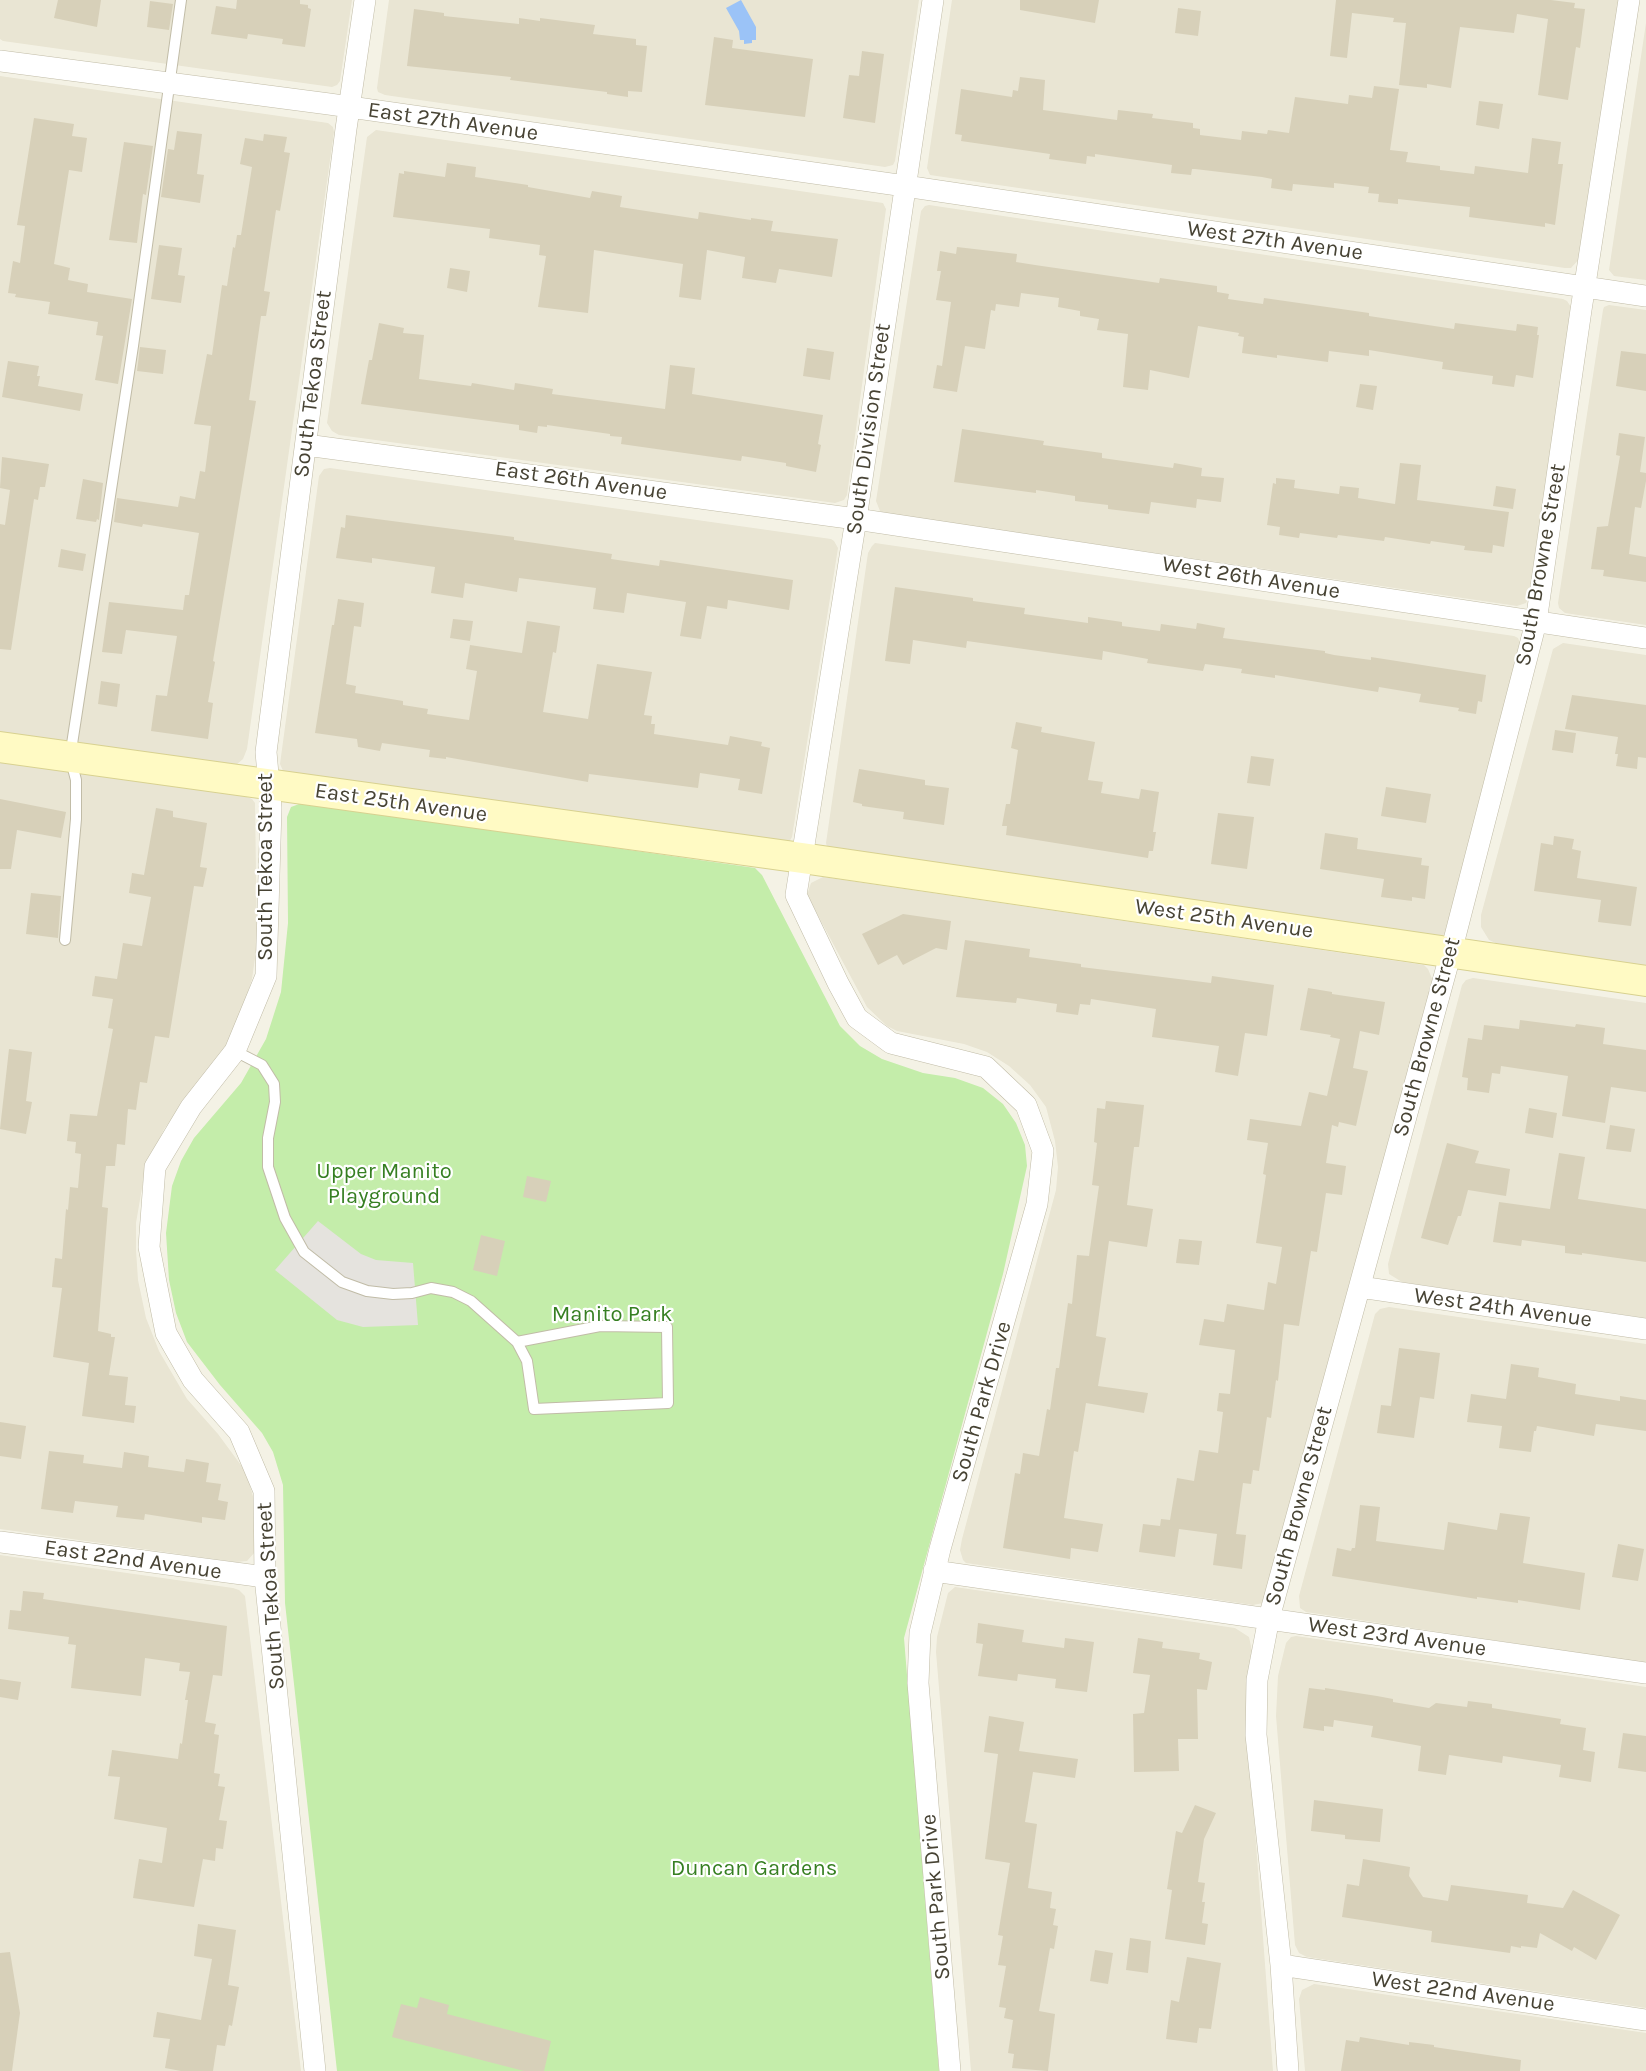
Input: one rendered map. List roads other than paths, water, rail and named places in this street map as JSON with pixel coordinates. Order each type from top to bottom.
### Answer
[{"type":"street","name":"South Tekoa Street","points":[[315,2071],[265,1577],[264,1491],[239,1432],[193,1380],[166,1333],[148,1246],[155,1167],[191,1107],[235,1051],[266,976],[271,808],[266,752],[349,107],[365,0]]},
{"type":"street","name":"South Division Street","points":[[802,858],[856,519],[933,0]]},
{"type":"street","name":"South Browne Street","points":[[1288,2071],[1281,1965],[1256,1735],[1257,1680],[1269,1618],[1451,952],[1536,622],[1584,287],[1629,0]]},
{"type":"street","name":"East 27th Avenue","points":[[0,61],[349,107],[905,186]]},
{"type":"street","name":"West 27th Avenue","points":[[905,186],[1646,296]]},
{"type":"street","name":"East 26th Avenue","points":[[306,445],[856,519]]},
{"type":"street","name":"West 26th Avenue","points":[[856,519],[1646,638]]},
{"type":"street","name":"East 25th Avenue","points":[[0,747],[802,858]]},
{"type":"street","name":"West 25th Avenue","points":[[802,858],[1646,981]]},
{"type":"street","name":"South Park Drive","points":[[802,858],[796,895],[857,1018],[891,1043],[986,1067],[1026,1105],[1043,1151],[1037,1204],[934,1571],[920,1633],[918,1683],[950,2071]]},
{"type":"street","name":"West 24th Avenue","points":[[1360,1287],[1646,1329]]},
{"type":"street","name":"East 22nd Avenue","points":[[0,1542],[265,1577]]},
{"type":"street","name":"West 23rd Avenue","points":[[934,1571],[1646,1673]]},
{"type":"street","name":"West 22nd Avenue","points":[[1281,1965],[1646,2020]]},
{"type":"lane","points":[[65,940],[76,819],[76,780],[70,757],[133,346],[181,0]]},
{"type":"lane","points":[[235,1051],[262,1065],[274,1084],[275,1102],[268,1138],[268,1167],[285,1218],[304,1252],[342,1282],[367,1291],[393,1294],[412,1293],[431,1288],[453,1292],[471,1301],[517,1342],[527,1361],[534,1408],[668,1403],[667,1327],[600,1326],[517,1342]]},
{"type":"water","points":[[741,0],[756,27],[756,40],[752,40],[752,43],[744,44],[744,40],[740,40],[739,31],[726,8]]},
{"type":"park label","name":"Upper Manito Playground","points":[[384,1184]]},
{"type":"park label","name":"Manito Park","points":[[612,1315]]},
{"type":"park label","name":"Duncan Gardens","points":[[754,1869]]}]
